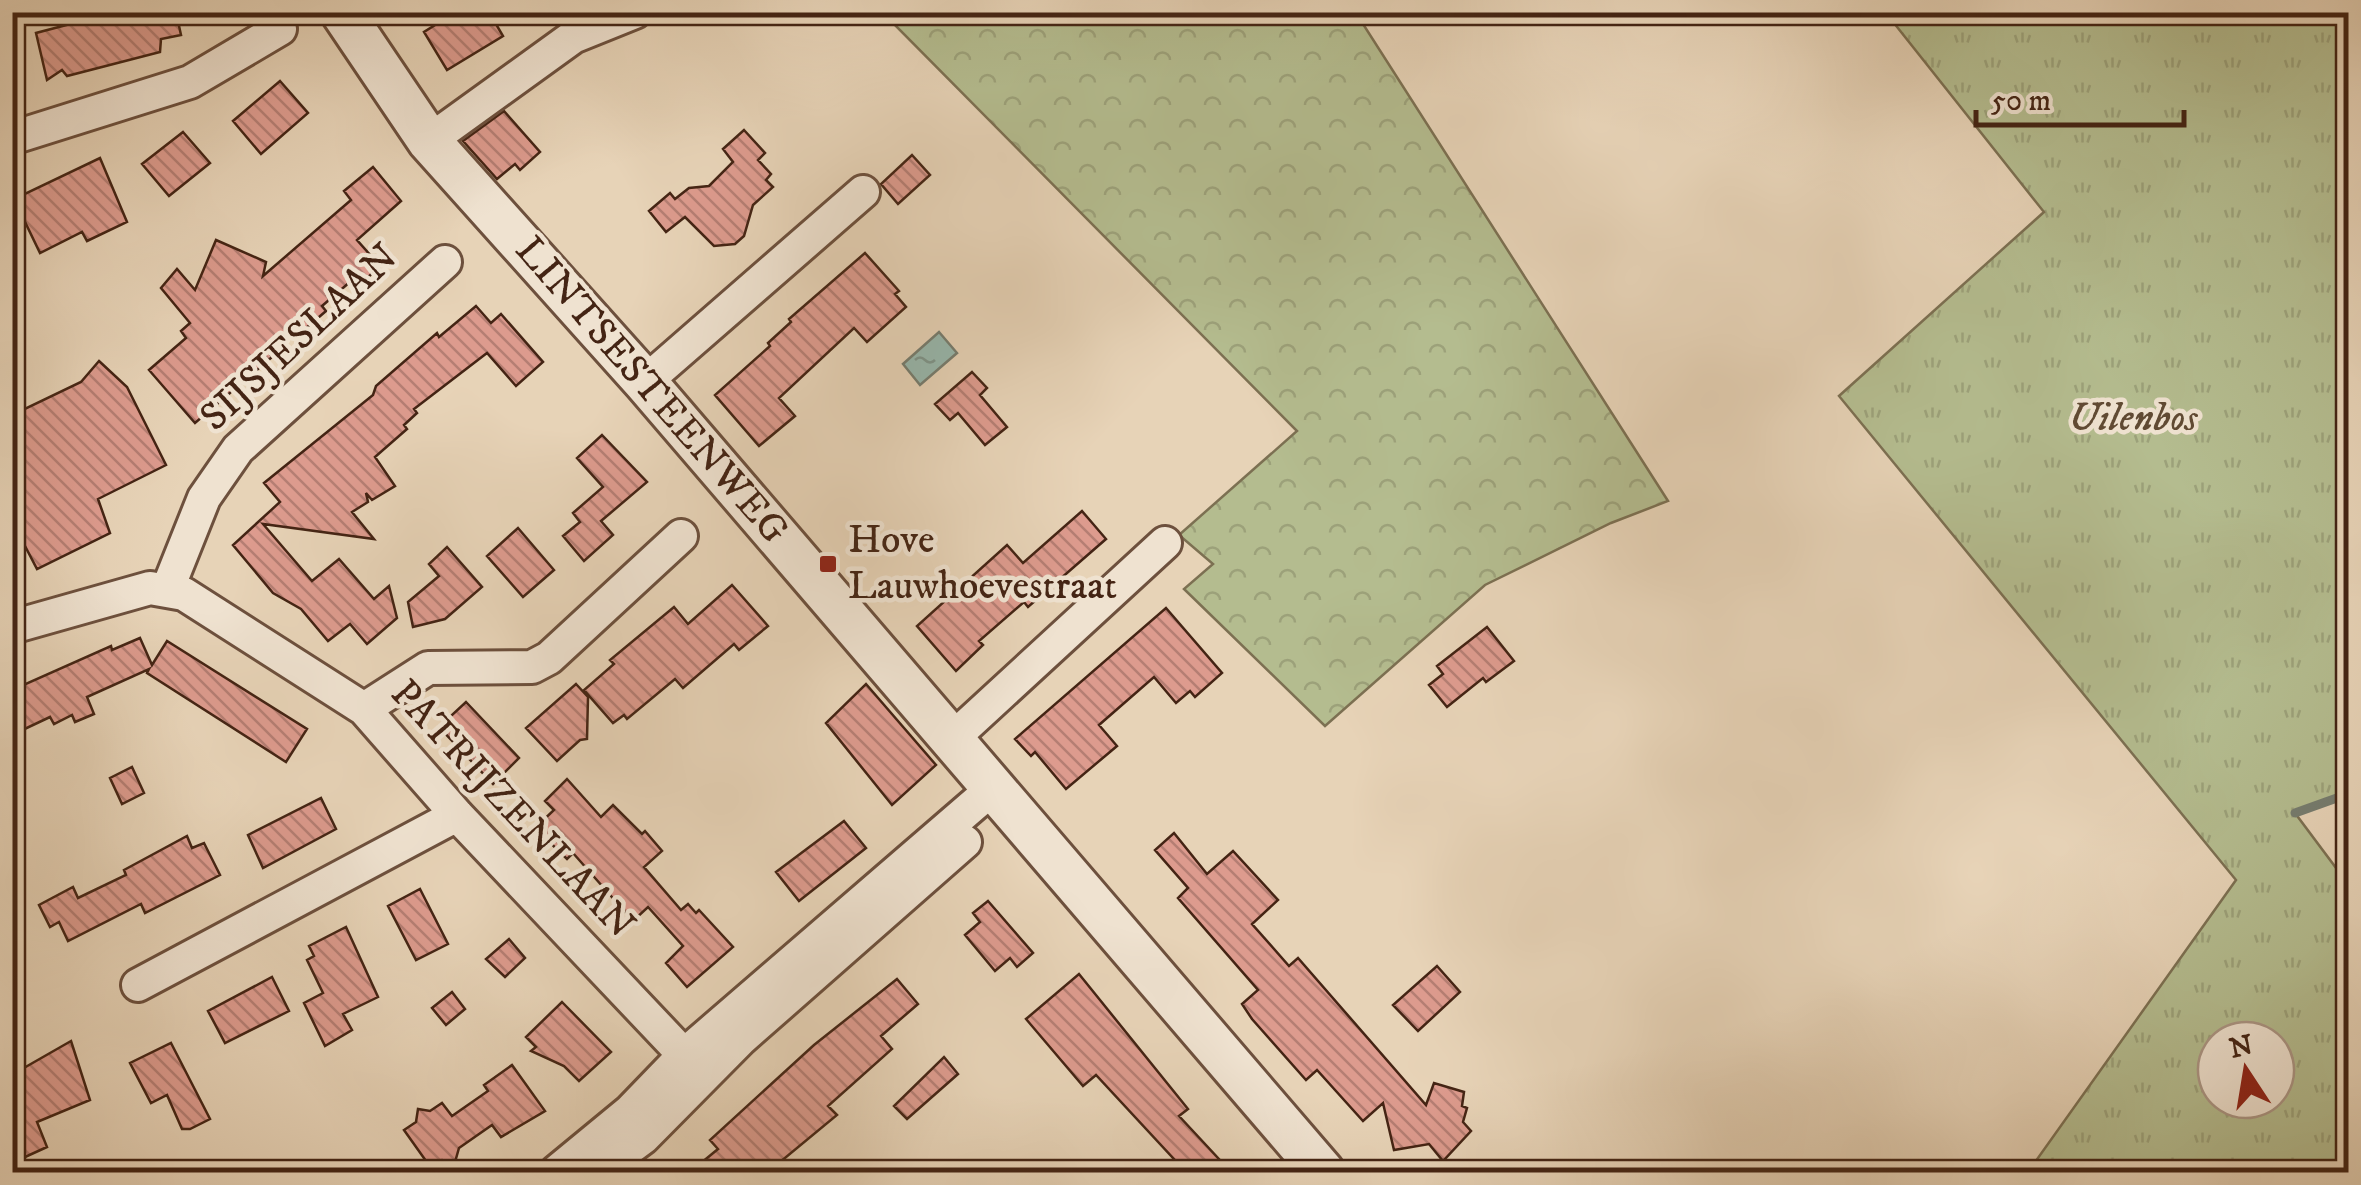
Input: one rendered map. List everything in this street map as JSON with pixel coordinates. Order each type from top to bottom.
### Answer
[{"type":"street","name":"LINTSESTEENWEG","points":[[342,12],[429,141],[645,382],[1323,1172]]},
{"type":"street","points":[[429,141],[573,37],[635,12]]},
{"type":"street","points":[[12,138],[190,82],[280,29]]},
{"type":"street","points":[[645,382],[863,192]]},
{"type":"street","name":"SIJSJESLAAN","points":[[168,588],[204,498],[238,449],[446,262]]},
{"type":"street","points":[[364,709],[428,668],[532,667],[548,658],[681,536]]},
{"type":"street","points":[[952,739],[1165,543]]},
{"type":"street","points":[[12,627],[150,588],[168,588]]},
{"type":"street","name":"PATRIJZENLAAN","points":[[168,588],[184,594],[364,709],[457,815],[694,1065]]},
{"type":"street","points":[[556,1172],[694,1065],[1000,797]]},
{"type":"street","points":[[138,985],[457,815]]},
{"type":"street","points":[[597,1172],[643,1138],[694,1065]]},
{"type":"green space","points":[[883,13],[1356,13],[1668,501],[1611,523],[1485,585],[1325,726],[1184,589],[1213,564],[1179,535],[1297,431]]},
{"type":"green space","name":"Uilenbos","points":[[1886,13],[2348,13],[2348,794],[2295,813],[2348,884],[2348,1172],[2028,1172],[2236,880],[1839,396],[2044,212]]},
{"type":"water","points":[[939,332],[957,353],[920,385],[903,364]]},
{"type":"building","points":[[116,12],[176,12],[181,35],[161,39],[160,52],[67,76],[62,70],[47,80],[36,33]]},
{"type":"building","points":[[456,12],[489,12],[503,36],[447,70],[424,32]]},
{"type":"building","points":[[280,81],[308,113],[261,154],[233,121]]},
{"type":"building","points":[[504,111],[540,152],[520,170],[515,164],[497,179],[463,141]]},
{"type":"building","points":[[744,130],[765,153],[758,160],[771,174],[766,180],[773,187],[753,205],[744,236],[735,244],[714,246],[685,217],[666,232],[649,211],[670,193],[675,199],[689,188],[709,186],[733,162],[723,149]]},
{"type":"building","points":[[183,132],[210,163],[169,196],[142,164]]},
{"type":"building","points":[[912,155],[930,175],[898,204],[881,184]]},
{"type":"building","points":[[100,158],[127,222],[87,241],[82,232],[40,253],[14,199]]},
{"type":"building","points":[[373,167],[401,201],[357,240],[380,266],[364,281],[358,275],[322,306],[326,311],[305,329],[300,324],[268,351],[272,357],[195,423],[149,370],[186,338],[181,331],[190,323],[161,288],[177,269],[195,290],[216,240],[266,262],[263,276],[351,200],[344,191]]},
{"type":"building","points":[[865,253],[899,291],[895,294],[906,307],[867,342],[854,328],[779,398],[795,416],[759,446],[715,395],[770,346],[768,343],[791,322],[789,319]]},
{"type":"building","points":[[476,306],[491,323],[501,314],[543,362],[516,386],[487,353],[414,409],[417,413],[404,425],[407,429],[375,457],[395,486],[372,500],[366,493],[368,502],[352,512],[374,539],[263,524],[312,581],[339,559],[374,599],[389,586],[397,618],[367,644],[350,624],[328,641],[301,609],[273,593],[233,545],[280,502],[264,483],[373,395],[376,386],[437,333],[439,337]]},
{"type":"building","points":[[99,361],[127,387],[166,465],[98,499],[110,533],[37,569],[12,521],[12,415],[81,382]]},
{"type":"building","points":[[972,372],[987,388],[980,395],[1007,427],[985,445],[958,413],[950,420],[935,404]]},
{"type":"building","points":[[602,435],[647,482],[601,521],[613,535],[584,561],[563,536],[580,522],[573,513],[603,487],[577,458]]},
{"type":"building","points":[[1082,511],[1106,539],[1028,607],[1024,602],[979,641],[983,645],[956,671],[917,626],[1007,545],[1023,563]]},
{"type":"building","points":[[518,528],[554,570],[523,597],[487,556]]},
{"type":"building","points":[[447,547],[482,587],[445,619],[413,627],[408,602],[439,576],[429,564]]},
{"type":"building","points":[[732,585],[768,626],[739,650],[734,644],[683,688],[675,679],[627,719],[624,715],[613,723],[584,690],[614,664],[610,660],[674,607],[688,624]]},
{"type":"building","points":[[1166,608],[1222,673],[1195,697],[1190,691],[1176,703],[1154,677],[1099,725],[1117,746],[1066,789],[1035,752],[1031,756],[1015,739]]},
{"type":"building","points":[[1487,627],[1514,661],[1486,682],[1483,678],[1447,707],[1429,685],[1443,674],[1437,666]]},
{"type":"building","points":[[140,638],[152,665],[167,641],[307,729],[286,762],[147,673],[149,669],[87,697],[94,714],[75,722],[72,715],[54,724],[50,717],[12,735],[12,690],[111,646],[112,650]]},
{"type":"building","points":[[576,684],[588,697],[587,739],[580,740],[557,761],[526,728]]},
{"type":"building","points":[[866,684],[936,765],[892,805],[826,723]]},
{"type":"building","points":[[466,702],[519,758],[493,784],[439,727]]},
{"type":"building","points":[[132,767],[144,793],[122,804],[110,778]]},
{"type":"building","points":[[567,779],[601,817],[613,805],[642,834],[645,831],[662,851],[644,867],[681,910],[688,904],[696,913],[699,910],[733,947],[687,987],[666,963],[683,946],[648,907],[633,921],[573,853],[567,859],[535,828],[554,810],[545,801]]},
{"type":"building","points":[[321,798],[336,829],[263,868],[248,835]]},
{"type":"building","points":[[844,821],[866,848],[799,901],[776,872]]},
{"type":"building","points":[[1174,833],[1207,874],[1233,851],[1278,900],[1252,924],[1289,966],[1298,958],[1426,1105],[1434,1083],[1464,1092],[1462,1106],[1467,1108],[1463,1122],[1471,1131],[1443,1161],[1429,1144],[1394,1150],[1383,1103],[1363,1121],[1317,1070],[1306,1080],[1252,1019],[1242,1004],[1258,990],[1178,898],[1188,888],[1155,850]]},
{"type":"building","points":[[187,836],[192,848],[204,843],[220,875],[145,913],[141,904],[68,941],[59,922],[50,927],[39,905],[73,887],[78,898],[126,875],[124,870]]},
{"type":"building","points":[[420,889],[448,944],[416,960],[388,906]]},
{"type":"building","points":[[988,901],[1033,953],[1017,967],[1010,958],[995,971],[965,935],[980,922],[973,913]]},
{"type":"building","points":[[346,927],[378,997],[343,1014],[352,1030],[325,1046],[304,1003],[323,993],[307,960],[314,956],[309,946]]},
{"type":"building","points":[[509,939],[525,958],[505,977],[486,959]]},
{"type":"building","points":[[1437,966],[1460,992],[1418,1031],[1393,1005]]},
{"type":"building","points":[[1079,974],[1188,1109],[1179,1116],[1231,1172],[1186,1172],[1096,1075],[1083,1086],[1026,1019]]},
{"type":"building","points":[[272,977],[289,1011],[225,1043],[208,1011]]},
{"type":"building","points":[[897,979],[918,1004],[881,1036],[892,1049],[828,1106],[837,1115],[768,1172],[690,1172],[718,1149],[710,1140],[814,1045]]},
{"type":"building","points":[[452,992],[465,1009],[446,1025],[432,1008]]},
{"type":"building","points":[[562,1002],[611,1052],[579,1081],[564,1066],[531,1051],[536,1047],[526,1037]]},
{"type":"building","points":[[71,1041],[90,1100],[37,1122],[47,1147],[12,1163],[12,1067],[15,1073]]},
{"type":"building","points":[[171,1043],[210,1119],[190,1129],[182,1129],[167,1095],[151,1103],[130,1063]]},
{"type":"building","points":[[944,1057],[958,1074],[907,1119],[894,1106]]},
{"type":"building","points":[[512,1065],[545,1111],[501,1137],[492,1125],[459,1148],[455,1162],[442,1160],[431,1168],[404,1130],[416,1122],[418,1109],[430,1111],[442,1103],[452,1116],[488,1091],[484,1085]]},
{"type":"waterway","points":[[2295,813],[2348,794]]},
{"type":"place","name":"Hove Lauwhoevestraat","points":[[828,564]]}]
